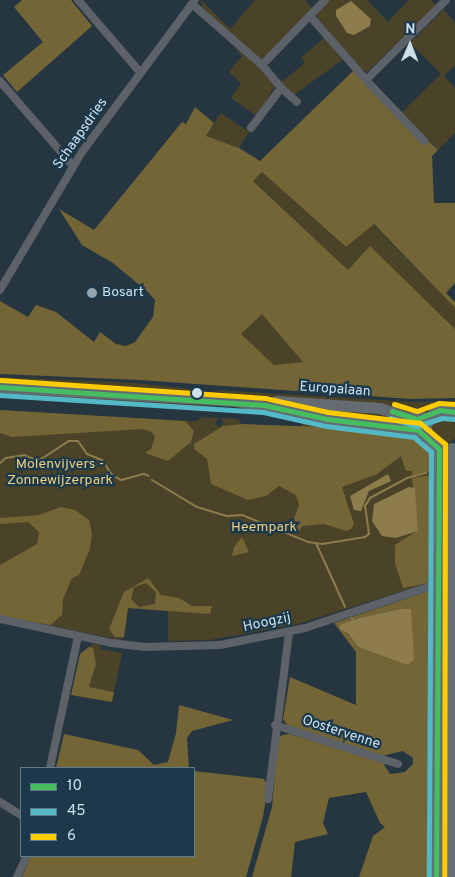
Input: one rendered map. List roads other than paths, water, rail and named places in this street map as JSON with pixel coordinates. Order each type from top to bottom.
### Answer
[{"type":"highway","name":"Europalaan","points":[[429,417],[440,410],[455,412]]},
{"type":"highway","points":[[426,436],[429,417]]},
{"type":"highway","name":"Europalaan","points":[[426,436],[449,448]]},
{"type":"highway","points":[[449,448],[452,485],[452,877]]},
{"type":"highway","points":[[436,877],[438,565],[449,448]]},
{"type":"highway","points":[[452,485],[455,468]]},
{"type":"main road","name":"Europalaan","points":[[0,387],[380,408],[409,418],[429,417]]},
{"type":"main road","name":"Europalaan","points":[[236,401],[327,419],[409,428],[426,436]]},
{"type":"street","points":[[78,0],[140,72]]},
{"type":"street","points":[[262,65],[324,0]]},
{"type":"street","points":[[366,80],[446,0]]},
{"type":"street","points":[[194,2],[262,65],[281,88],[297,102]]},
{"type":"street","name":"Schaapsdries","points":[[0,290],[73,166],[140,72],[194,2]]},
{"type":"street","points":[[310,16],[366,80],[424,141]]},
{"type":"street","points":[[0,81],[73,166]]},
{"type":"street","points":[[251,128],[281,88]]},
{"type":"street","name":"Hoogzij","points":[[0,619],[78,636],[155,647],[220,645],[289,632],[455,578]]},
{"type":"street","points":[[268,799],[275,725],[289,632]]},
{"type":"street","points":[[50,767],[78,636]]},
{"type":"street","name":"Oostervenne","points":[[275,725],[398,764]]},
{"type":"street","points":[[0,802],[20,814]]},
{"type":"street","points":[[17,877],[27,857]]},
{"type":"waterway","points":[[0,463],[6,458],[24,455],[38,461],[69,441],[78,441],[87,454],[102,460],[112,475],[121,480],[144,474],[149,476]]},
{"type":"waterway","points":[[152,480],[197,507],[227,516],[242,515],[308,542],[322,544],[365,537],[369,534],[365,506],[370,498],[407,478],[426,473]]},
{"type":"waterway","points":[[316,543],[345,607]]},
{"type":"place","name":"Bosart","points":[[92,293]]},
{"type":"park label","name":"Molenvijvers - Zonnewijzerpark","points":[[60,474]]},
{"type":"park label","name":"Heempark","points":[[264,528]]}]
